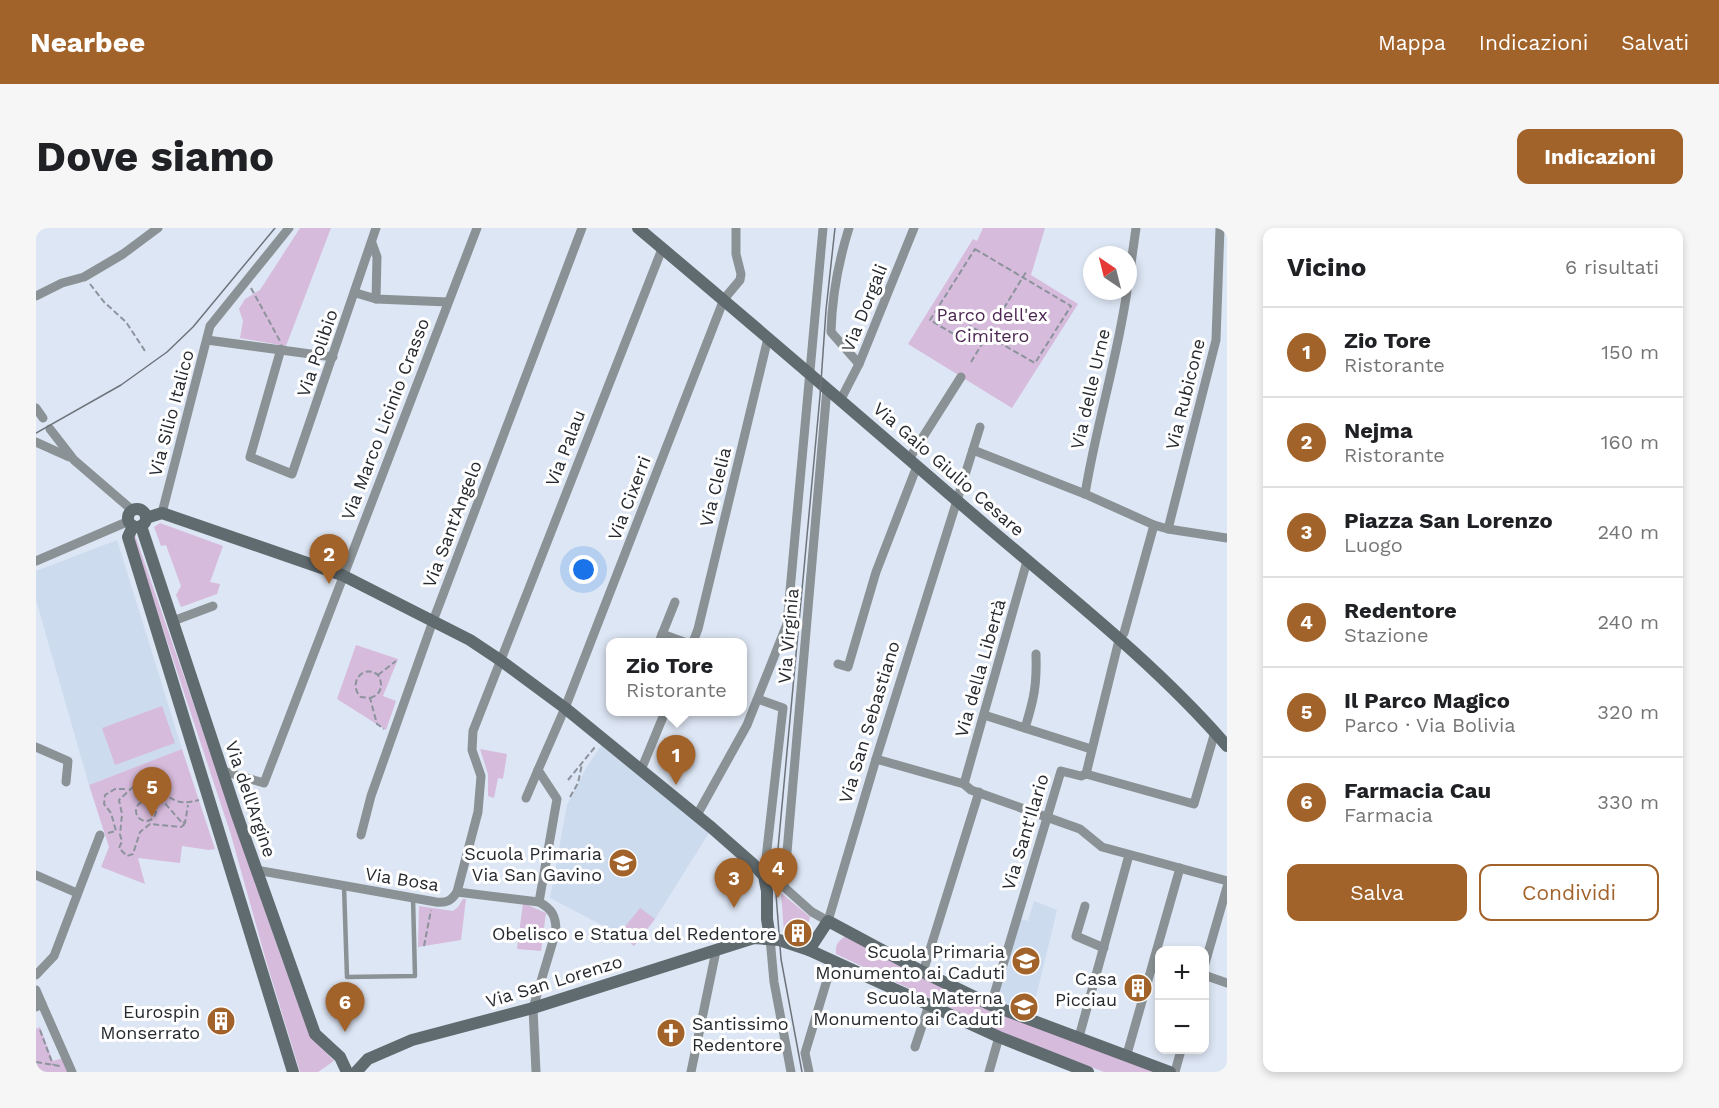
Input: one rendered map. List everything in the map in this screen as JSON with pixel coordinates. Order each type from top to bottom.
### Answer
[{"type":"street","points":[[36,296],[84,277],[123,254],[158,228]]},
{"type":"street","points":[[207,340],[210,326],[289,228]]},
{"type":"street","name":"Via Polibio","points":[[281,349],[250,458],[292,474],[356,293],[376,228]]},
{"type":"street","name":"Via Marco Licinio Crasso","points":[[223,771],[264,783],[477,228]]},
{"type":"street","name":"Via Sant'Angelo","points":[[361,835],[371,796],[433,621],[582,228]]},
{"type":"street","name":"Via Cixerri","points":[[526,798],[565,708],[724,300],[740,280],[741,274],[736,254],[736,228]]},
{"type":"street","name":"Via Virginia","points":[[697,815],[747,725],[787,624],[808,373],[823,228]]},
{"type":"street","points":[[849,228],[837,266],[831,332],[859,364]]},
{"type":"street","name":"Via Dorgali","points":[[841,399],[859,364],[914,228]]},
{"type":"street","points":[[1133,246],[1135,228]]},
{"type":"street","name":"Via Rubicone","points":[[1168,529],[1216,340],[1220,228]]},
{"type":"street","name":"Via Gaio Giulio Cesare","points":[[641,229],[1119,640],[1174,691],[1227,746]]},
{"type":"street","name":"Via Polibio","points":[[372,243],[377,256],[376,300]]},
{"type":"street","name":"Via Palau","points":[[457,892],[478,803],[481,776],[472,750],[473,731],[662,249]]},
{"type":"street","points":[[356,293],[376,300],[448,302]]},
{"type":"street","name":"Via delle Urne","points":[[1085,494],[1092,452],[1122,329],[1126,300]]},
{"type":"street","name":"Via Clelia","points":[[695,638],[768,338]]},
{"type":"street","name":"Via Silio Italico","points":[[162,513],[207,340],[333,357]]},
{"type":"street","points":[[838,664],[848,667],[876,572],[913,462],[961,377]]},
{"type":"street","name":"Via Virginia","points":[[827,388],[783,887],[812,912],[828,921]]},
{"type":"street","points":[[36,408],[43,418]]},
{"type":"street","name":"Via San Sebastiano","points":[[809,950],[828,921],[980,427]]},
{"type":"street","points":[[50,429],[74,459],[136,520]]},
{"type":"street","points":[[36,442],[74,459]]},
{"type":"street","points":[[973,450],[1085,494],[1154,525],[1227,538]]},
{"type":"street","points":[[36,561],[136,520],[162,513],[342,575],[470,640],[500,660],[565,708],[697,815],[764,876],[774,982],[791,1072]]},
{"type":"street","points":[[136,520],[128,537],[293,1072]]},
{"type":"street","name":"Via dell'Argine","points":[[136,520],[315,1034],[340,1057],[347,1072]]},
{"type":"street","points":[[1086,774],[1119,640],[1124,633],[1154,525]]},
{"type":"street","name":"Via della Libertà","points":[[964,784],[1028,561]]},
{"type":"street","points":[[660,638],[675,602]]},
{"type":"street","points":[[173,621],[213,606]]},
{"type":"street","points":[[1024,728],[1035,699],[1036,654]]},
{"type":"street","name":"Via Virginia","points":[[758,699],[783,708],[764,876]]},
{"type":"street","points":[[984,715],[1091,749]]},
{"type":"street","points":[[641,770],[663,716]]},
{"type":"street","name":"Via Sant'Ilario","points":[[991,1005],[1060,771],[1081,776],[1086,774],[1194,804],[1215,732]]},
{"type":"street","points":[[36,747],[68,761],[66,782]]},
{"type":"street","points":[[876,759],[964,784],[970,790],[1080,830],[1102,847],[1227,881]]},
{"type":"street","points":[[536,1072],[533,1008],[555,931],[556,919],[549,907],[539,902],[557,799],[538,770]]},
{"type":"street","points":[[923,972],[979,792]]},
{"type":"street","points":[[36,975],[54,956],[100,835]]},
{"type":"street","points":[[1079,1037],[1129,855]]},
{"type":"street","points":[[1127,1054],[1180,868]]},
{"type":"street","name":"Via Bosa","points":[[256,870],[432,902],[446,903],[457,892],[539,902]]},
{"type":"street","points":[[36,875],[77,893]]},
{"type":"street","points":[[1209,950],[1227,887]]},
{"type":"street","points":[[1085,906],[1076,936],[1104,948]]},
{"type":"street","points":[[828,921],[923,972],[991,1005],[1172,1072],[1179,1054]]},
{"type":"street","name":"Via San Lorenzo","points":[[356,1072],[368,1059],[412,1040],[533,1008],[754,938],[770,938]]},
{"type":"street","points":[[770,938],[833,960],[999,1037],[1088,1072]]},
{"type":"street","points":[[692,1072],[716,951]]},
{"type":"street","points":[[809,1072],[805,1053],[833,960]]},
{"type":"street","points":[[1209,977],[1227,983]]},
{"type":"street","points":[[36,990],[39,1005],[71,1070]]},
{"type":"street","points":[[915,1047],[929,1005]]},
{"type":"street","points":[[989,1072],[999,1037]]},
{"type":"lane","points":[[345,886],[347,977],[415,976],[413,898]]},
{"type":"path","points":[[975,249],[1071,306],[1039,361],[1035,363],[988,336],[970,326],[962,339],[930,320],[975,249]]},
{"type":"path","points":[[971,362],[1026,272]]},
{"type":"path","points":[[84,277],[104,302],[126,322],[145,351]]},
{"type":"path","points":[[247,280],[280,339],[281,349]]},
{"type":"path","points":[[378,675],[396,662]]},
{"type":"path","points":[[365,671],[371,671],[381,680],[381,689],[375,697],[370,698],[357,694],[356,680],[365,671]]},
{"type":"path","points":[[370,698],[377,724]]},
{"type":"path","points":[[568,780],[602,738]]},
{"type":"path","points":[[570,797],[578,783],[582,763]]},
{"type":"path","points":[[155,776],[156,784]]},
{"type":"path","points":[[150,783],[183,822]]},
{"type":"path","points":[[191,803],[187,806],[186,820],[181,827],[150,824],[140,832],[133,854],[130,856],[119,848],[122,842],[120,835],[122,814],[119,800],[129,789],[138,784],[156,784],[177,803],[200,801]]},
{"type":"path","points":[[120,835],[115,832],[111,813],[103,800],[110,791],[129,789]]},
{"type":"path","points":[[150,819],[141,819],[136,808],[140,803],[146,801],[154,806]]},
{"type":"path","points":[[150,824],[150,819],[154,815],[154,806],[163,801]]},
{"type":"path","points":[[424,946],[432,902]]},
{"type":"path","points":[[801,925],[808,928]]},
{"type":"path","points":[[39,1030],[53,1065]]},
{"type":"path","points":[[36,1062],[71,1070]]},
{"type":"shaded area","points":[[117,540],[182,749],[89,785],[36,600],[36,571]]},
{"type":"shaded area","name":"Scuola Primaria Via San Gavino","points":[[605,740],[712,828],[655,919],[634,946],[619,934],[550,898],[567,805],[586,768]]},
{"type":"shaded area","name":"Scuola Primaria Monumento ai Caduti","points":[[1034,901],[1057,910],[1037,993],[1029,1015],[996,1002],[1020,919],[1028,921]]},
{"type":"green space","points":[[300,228],[331,228],[286,346],[240,338],[243,321],[239,309],[245,299],[260,290]]},
{"type":"green space","name":"Parco dell'ex Cimitero","points":[[983,228],[1045,228],[1031,275],[1078,304],[1012,408],[908,344],[973,239],[977,241]]},
{"type":"green space","points":[[160,523],[223,546],[210,582],[220,584],[217,594],[181,607],[176,595],[181,586],[166,545],[161,546],[154,527]]},
{"type":"green space","points":[[132,535],[135,535],[282,960],[311,1037],[334,1061],[318,1072],[300,1072],[231,835]]},
{"type":"green space","points":[[356,645],[398,659],[383,696],[396,701],[386,730],[337,699]]},
{"type":"green space","points":[[162,706],[175,743],[115,765],[102,728]]},
{"type":"green space","points":[[182,749],[215,849],[182,846],[180,863],[138,858],[145,884],[101,867],[109,847],[89,785]]},
{"type":"green space","points":[[480,749],[507,754],[503,779],[498,778],[494,798],[488,796],[488,774]]},
{"type":"green space","points":[[781,893],[810,917],[804,937],[799,935],[801,932],[797,930],[794,934],[784,932]]},
{"type":"green space","points":[[463,899],[466,899],[461,940],[418,947],[419,906],[453,911]]},
{"type":"green space","points":[[523,903],[546,913],[541,951],[517,949]]},
{"type":"green space","points":[[640,908],[655,919],[634,946],[619,934]]},
{"type":"green space","points":[[846,936],[1159,1072],[1104,1072],[1004,1033],[836,954],[838,944]]},
{"type":"green space","points":[[40,1027],[53,1061],[63,1058],[68,1072],[36,1072],[36,1029]]},
{"type":"tram line","points":[[36,433],[121,385],[167,352],[193,327],[275,228]]},
{"type":"tram line","points":[[802,1072],[781,959],[775,881],[835,228]]},
{"type":"place","name":"Nejma","points":[[329,584]]},
{"type":"place","name":"Zio Tore","points":[[676,785]]},
{"type":"place","name":"Il Parco Magico","points":[[152,817]]},
{"type":"place","name":"Scuola Primaria Via San Gavino","points":[[623,863]]},
{"type":"place","name":"Redentore","points":[[778,898]]},
{"type":"place","name":"Piazza San Lorenzo","points":[[734,908]]},
{"type":"place","name":"Obelisco e Statua del Redentore","points":[[798,933]]},
{"type":"place","name":"Scuola Primaria Monumento ai Caduti","points":[[1026,961]]},
{"type":"place","name":"Casa Picciau","points":[[1138,988]]},
{"type":"place","name":"Scuola Materna Monumento ai Caduti","points":[[1024,1007]]},
{"type":"place","name":"Eurospin Monserrato","points":[[221,1021]]},
{"type":"place","name":"Farmacia Cau","points":[[345,1032]]},
{"type":"place","name":"Santissimo Redentore","points":[[671,1033]]}]
